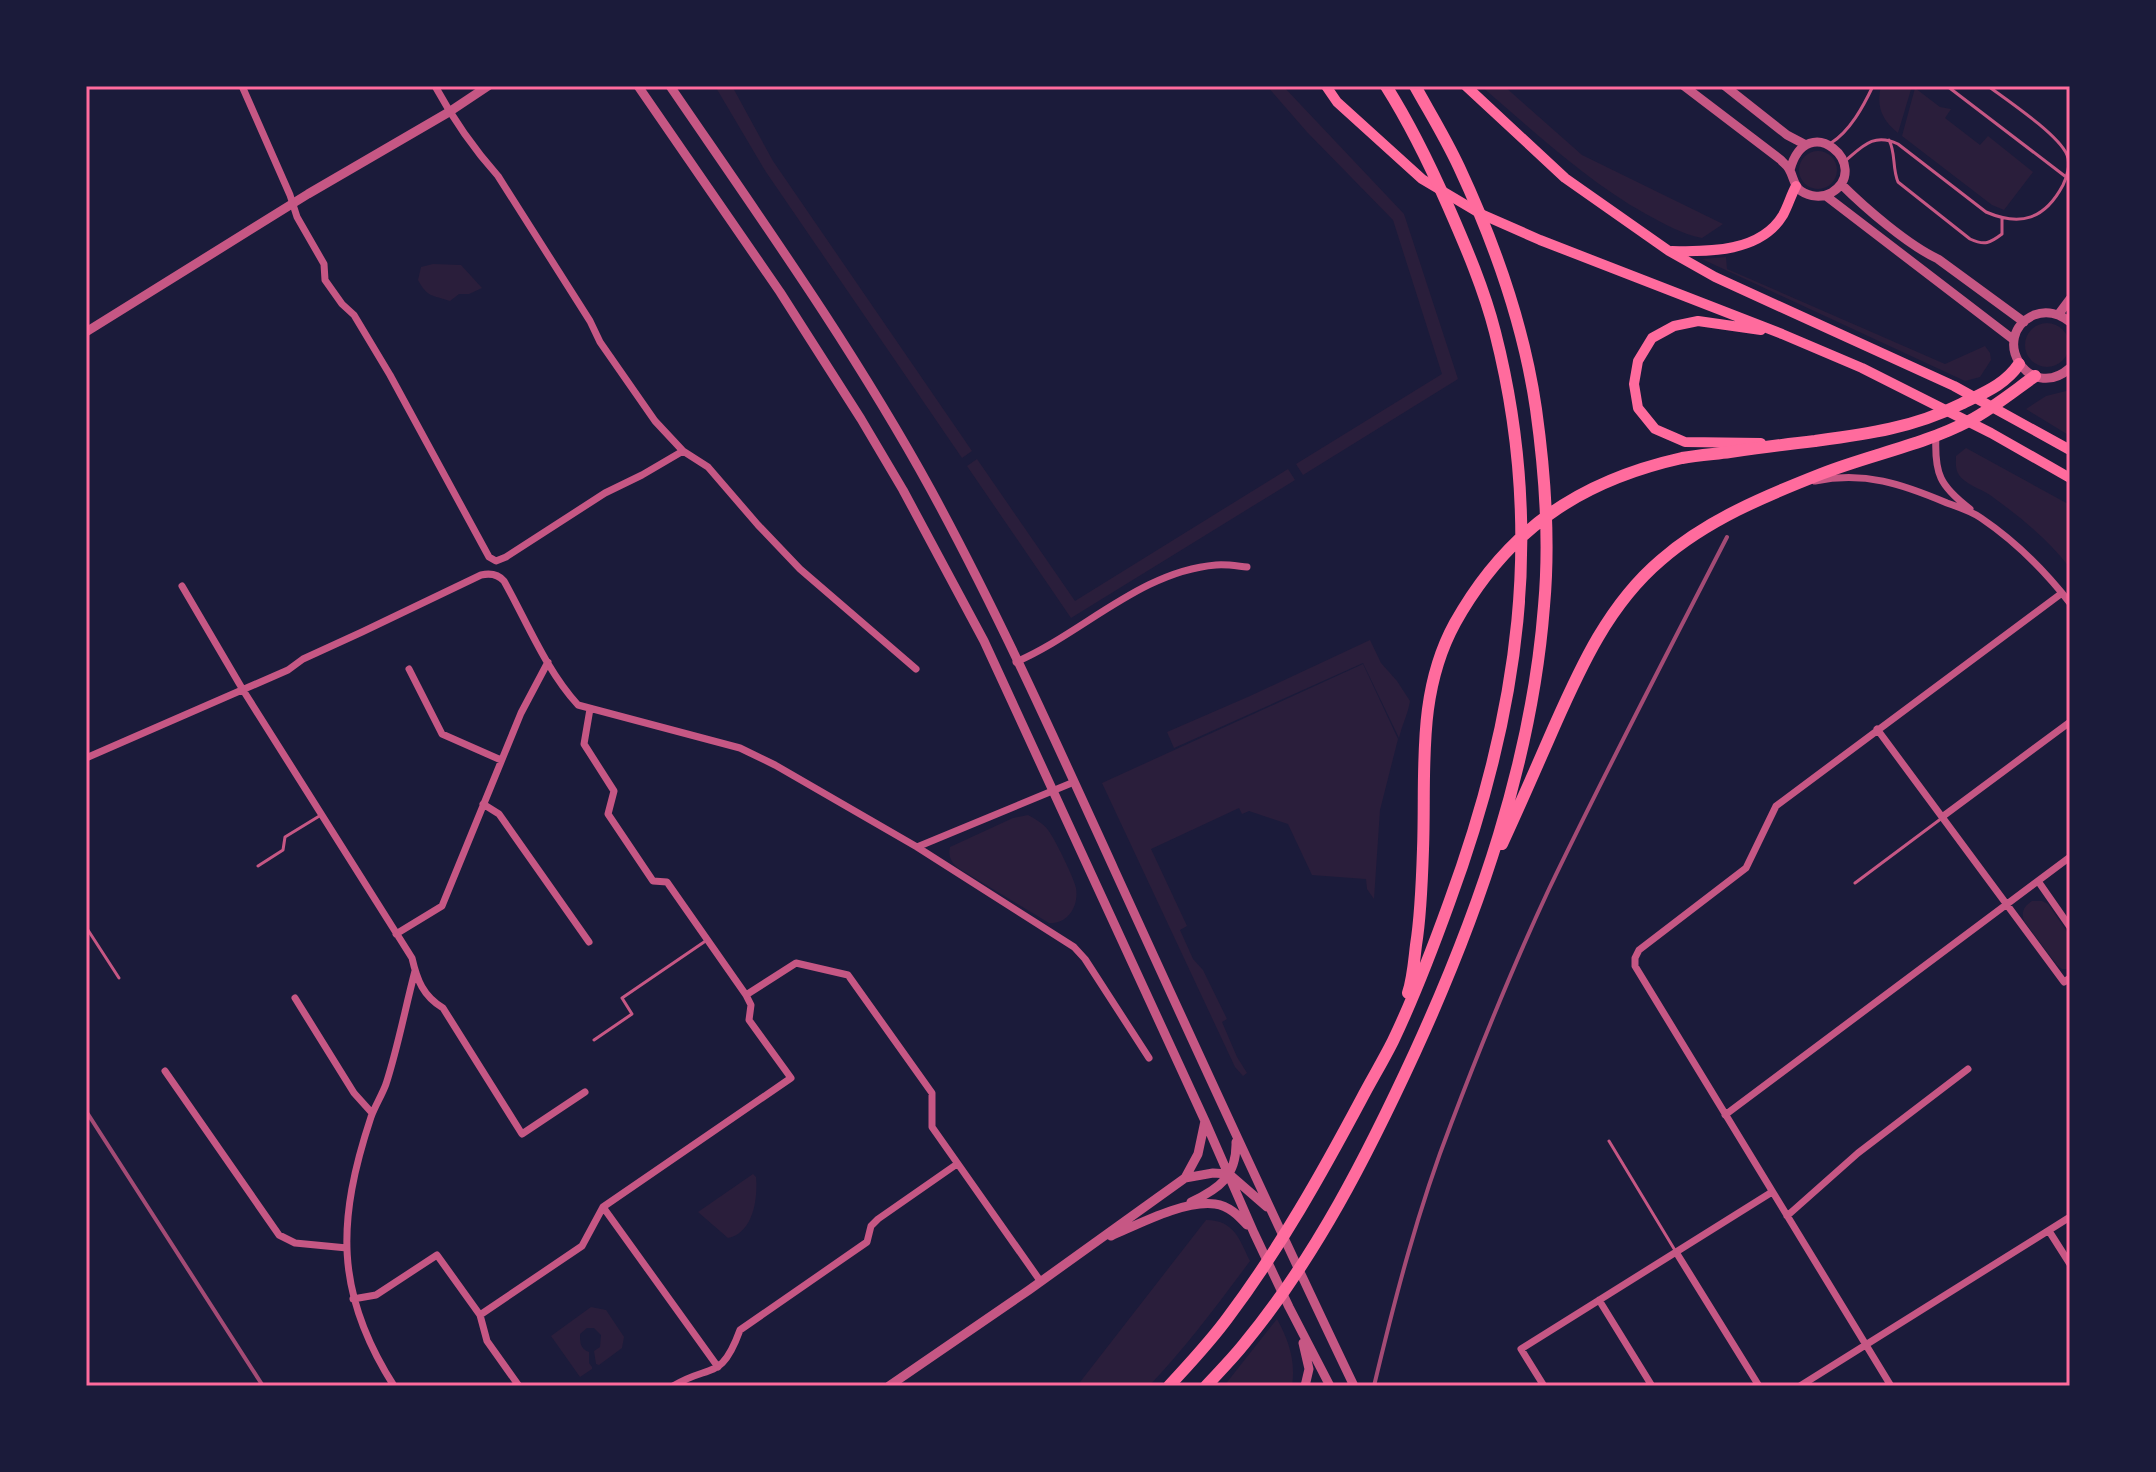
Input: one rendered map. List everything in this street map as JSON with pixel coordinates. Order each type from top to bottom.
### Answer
[{"type":"highway","points":[[1169,1386],[1229,1316],[1275,1248],[1328,1164],[1393,1042],[1464,864],[1504,720],[1514,659],[1522,552],[1520,481],[1506,375],[1469,252],[1435,175],[1386,86]]},
{"type":"highway","points":[[1415,86],[1458,165],[1495,250],[1518,326],[1536,406],[1544,480],[1545,604],[1539,659],[1509,798],[1481,890]]},
{"type":"highway","points":[[1393,1042],[1410,985],[1418,930],[1425,726],[1431,689],[1455,625],[1489,572],[1529,529],[1570,499],[1624,474],[1684,458],[1905,427],[1943,414],[1994,388],[2010,376],[2019,364]]},
{"type":"highway","points":[[1206,1386],[1244,1344],[1297,1271],[1349,1186],[1440,997],[1481,890],[1574,682],[1596,638],[1622,600],[1660,560],[1699,531],[1771,494],[1971,420],[2035,376]]},
{"type":"main road","points":[[1326,86],[1337,102],[1422,179],[1481,214],[1862,368],[1991,433],[2070,478]]},
{"type":"main road","points":[[1466,86],[1565,178],[1669,251],[1715,277],[1954,386],[2070,450]]},
{"type":"main road","points":[[1669,251],[1707,252],[1757,238],[1782,217],[1796,186]]},
{"type":"main road","points":[[1782,334],[1698,321],[1674,326],[1652,338],[1638,361],[1634,384],[1638,408],[1655,429],[1685,442],[1811,441]]},
{"type":"street","points":[[242,86],[297,217],[324,264],[325,280],[354,315],[390,375],[489,557],[496,561],[506,557],[605,493],[683,451]]},
{"type":"street","points":[[435,86],[449,112],[498,176],[590,321],[600,342],[655,421],[683,451],[708,467],[800,569],[916,669]]},
{"type":"street","points":[[86,332],[488,86]]},
{"type":"street","points":[[638,86],[818,350],[896,478],[989,651],[1254,1233],[1330,1386]]},
{"type":"street","points":[[670,86],[867,377],[970,563],[1354,1386]]},
{"type":"street","points":[[1684,86],[1781,160],[1790,170],[1796,186],[1808,195],[1826,196],[2014,340]]},
{"type":"street","points":[[1725,86],[1787,135],[1806,145]]},
{"type":"street","points":[[1790,170],[1794,155],[1806,145],[1818,142],[1839,152],[1845,174],[1841,184],[1826,196]]},
{"type":"street","points":[[1841,184],[1924,252],[2024,322]]},
{"type":"street","points":[[2058,315],[2070,299]]},
{"type":"street","points":[[2069,371],[2048,378],[2035,376],[2019,364],[2014,340],[2024,322],[2040,313],[2058,315],[2070,322]]},
{"type":"street","points":[[1936,435],[1938,472],[1950,493],[2033,560],[2070,603]]},
{"type":"street","points":[[1771,494],[1819,480],[1851,477],[1883,480],[1915,489],[1978,515]]},
{"type":"street","points":[[1016,662],[1155,581],[1219,564],[1247,567]]},
{"type":"street","points":[[86,758],[288,670],[303,659],[481,575],[492,574],[504,581],[548,662],[578,705],[740,748],[917,847],[1074,947],[1149,1058]]},
{"type":"street","points":[[182,586],[243,690],[412,958],[429,999],[443,1008],[522,1134],[585,1092]]},
{"type":"street","points":[[1891,1386],[1635,966],[1635,958],[1639,950],[1746,868],[1776,806],[2062,593]]},
{"type":"street","points":[[396,934],[442,906],[521,713],[548,662]]},
{"type":"street","points":[[409,669],[442,734],[501,760]]},
{"type":"street","points":[[480,1315],[582,1246],[603,1207],[791,1078],[749,1020],[751,1005],[746,995],[667,882],[653,881],[608,814],[614,791],[584,744],[590,709]]},
{"type":"street","points":[[1942,817],[2070,722]]},
{"type":"street","points":[[1877,729],[2064,982],[2070,978]]},
{"type":"street","points":[[917,847],[1074,782]]},
{"type":"street","points":[[483,804],[499,814],[589,942]]},
{"type":"street","points":[[1725,1115],[2070,857]]},
{"type":"street","points":[[2038,881],[2070,927]]},
{"type":"street","points":[[746,995],[796,963],[848,975],[932,1093],[932,1127],[1041,1282]]},
{"type":"street","points":[[394,1386],[372,1348],[353,1299],[347,1222],[351,1188],[372,1113],[385,1087],[415,971]]},
{"type":"street","points":[[295,998],[354,1093],[372,1113]]},
{"type":"street","points":[[1787,1216],[1858,1153],[1968,1069]]},
{"type":"street","points":[[165,1071],[279,1235],[295,1243],[347,1248]]},
{"type":"street","points":[[1185,1178],[1198,1154],[1205,1121]]},
{"type":"street","points":[[1099,1241],[1215,1191],[1229,1174],[1237,1155],[1236,1135]]},
{"type":"street","points":[[673,1386],[687,1377],[718,1367],[732,1350],[740,1330],[867,1242],[871,1226],[878,1219],[957,1164]]},
{"type":"street","points":[[889,1386],[1185,1178],[1213,1173],[1229,1174],[1270,1209]]},
{"type":"street","points":[[1544,1386],[1521,1349],[1772,1192]]},
{"type":"street","points":[[1178,1209],[1216,1204],[1231,1209],[1254,1233]]},
{"type":"street","points":[[603,1207],[718,1367]]},
{"type":"street","points":[[1800,1386],[2070,1217]]},
{"type":"street","points":[[2049,1231],[2070,1264]]},
{"type":"street","points":[[1676,1252],[1759,1386]]},
{"type":"street","points":[[353,1299],[376,1295],[437,1255],[480,1315],[487,1341],[519,1386]]},
{"type":"street","points":[[1599,1300],[1652,1386]]},
{"type":"street","points":[[1299,1328],[1309,1369],[1305,1386]]},
{"type":"lane","points":[[1829,145],[1843,136],[1873,86]]},
{"type":"lane","points":[[1947,86],[2068,179]]},
{"type":"lane","points":[[1844,162],[1868,142],[1889,140],[1986,212],[2002,219],[2026,219],[2038,215],[2059,194],[2068,179],[2067,155],[2055,139],[1988,86]]},
{"type":"lane","points":[[1889,140],[1893,147],[1894,173],[1898,182],[1970,239],[1982,245],[1990,243],[2002,234],[2002,219]]},
{"type":"lane","points":[[258,866],[283,850],[285,837],[321,815]]},
{"type":"lane","points":[[1855,883],[1942,817]]},
{"type":"lane","points":[[86,927],[119,978]]},
{"type":"lane","points":[[594,1040],[632,1014],[622,998],[707,940]]},
{"type":"lane","points":[[1609,1141],[1676,1252]]},
{"type":"shaded area","points":[[715,86],[732,86],[773,161],[972,451],[962,458],[766,172]]},
{"type":"shaded area","points":[[1267,86],[1283,86],[1404,214],[1458,379],[1303,475],[1296,464],[1442,374],[1393,220]]},
{"type":"shaded area","points":[[1481,86],[1504,86],[1582,155],[1723,224],[1702,238],[1646,214],[1581,170]]},
{"type":"shaded area","points":[[1881,86],[1912,86],[1898,133],[1882,112],[1879,100]]},
{"type":"shaded area","points":[[1915,88],[1940,107],[1951,109],[1945,118],[1980,145],[1988,136],[2033,172],[2004,210],[1992,205],[1902,136]]},
{"type":"shaded area","points":[[1818,151],[1831,157],[1837,170],[1831,183],[1818,189],[1805,183],[1799,170],[1805,157]]},
{"type":"shaded area","points":[[1726,257],[1727,269],[1945,364],[1985,346],[1991,360],[1980,377],[1965,381],[1702,259]]},
{"type":"shaded area","points":[[461,265],[482,288],[469,294],[459,294],[450,301],[431,295],[418,280],[421,267]]},
{"type":"shaded area","points":[[2047,323],[2062,330],[2069,345],[2062,360],[2047,367],[2032,360],[2025,345],[2032,330]]},
{"type":"shaded area","points":[[2070,390],[2070,436],[2026,409],[2046,396]]},
{"type":"shaded area","points":[[1966,448],[2070,505],[2070,568],[2022,520],[1962,478],[1957,470],[1956,456]]},
{"type":"shaded area","points":[[977,459],[1075,601],[1288,469],[1295,480],[1071,618],[967,466]]},
{"type":"shaded area","points":[[1370,640],[1381,663],[1410,701],[1399,738],[1363,663],[1174,748],[1167,732]]},
{"type":"shaded area","points":[[1363,664],[1398,739],[1380,810],[1374,899],[1367,889],[1366,879],[1312,875],[1288,824],[1249,811],[1242,814],[1239,808],[1151,849],[1187,926],[1180,930],[1227,1019],[1222,1022],[1247,1073],[1243,1076],[1235,1067],[1102,783]]},
{"type":"shaded area","points":[[1028,815],[1044,825],[1051,835],[1076,888],[1076,901],[1071,913],[1056,923],[1049,923],[958,868],[950,856],[950,847],[1013,818]]},
{"type":"shaded area","points":[[2032,901],[2048,904],[2070,936],[2070,969],[2057,965],[2024,921],[2024,910]]},
{"type":"shaded area","points":[[753,1174],[756,1186],[752,1214],[743,1229],[728,1238],[698,1212]]},
{"type":"shaded area","points":[[1206,1220],[1230,1228],[1250,1261],[1214,1309],[1149,1386],[1077,1386]]},
{"type":"shaded area","points":[[591,1307],[606,1310],[624,1337],[622,1348],[599,1365],[596,1364],[594,1351],[600,1347],[601,1335],[594,1328],[587,1328],[580,1334],[582,1347],[589,1352],[592,1369],[580,1377],[551,1336]]},
{"type":"shaded area","points":[[1277,1319],[1290,1350],[1292,1386],[1224,1386]]},
{"type":"railway","points":[[1374,1386],[1428,1188],[1498,1006],[1571,845],[1727,537]]},
{"type":"railway","points":[[86,1111],[263,1386]]}]
